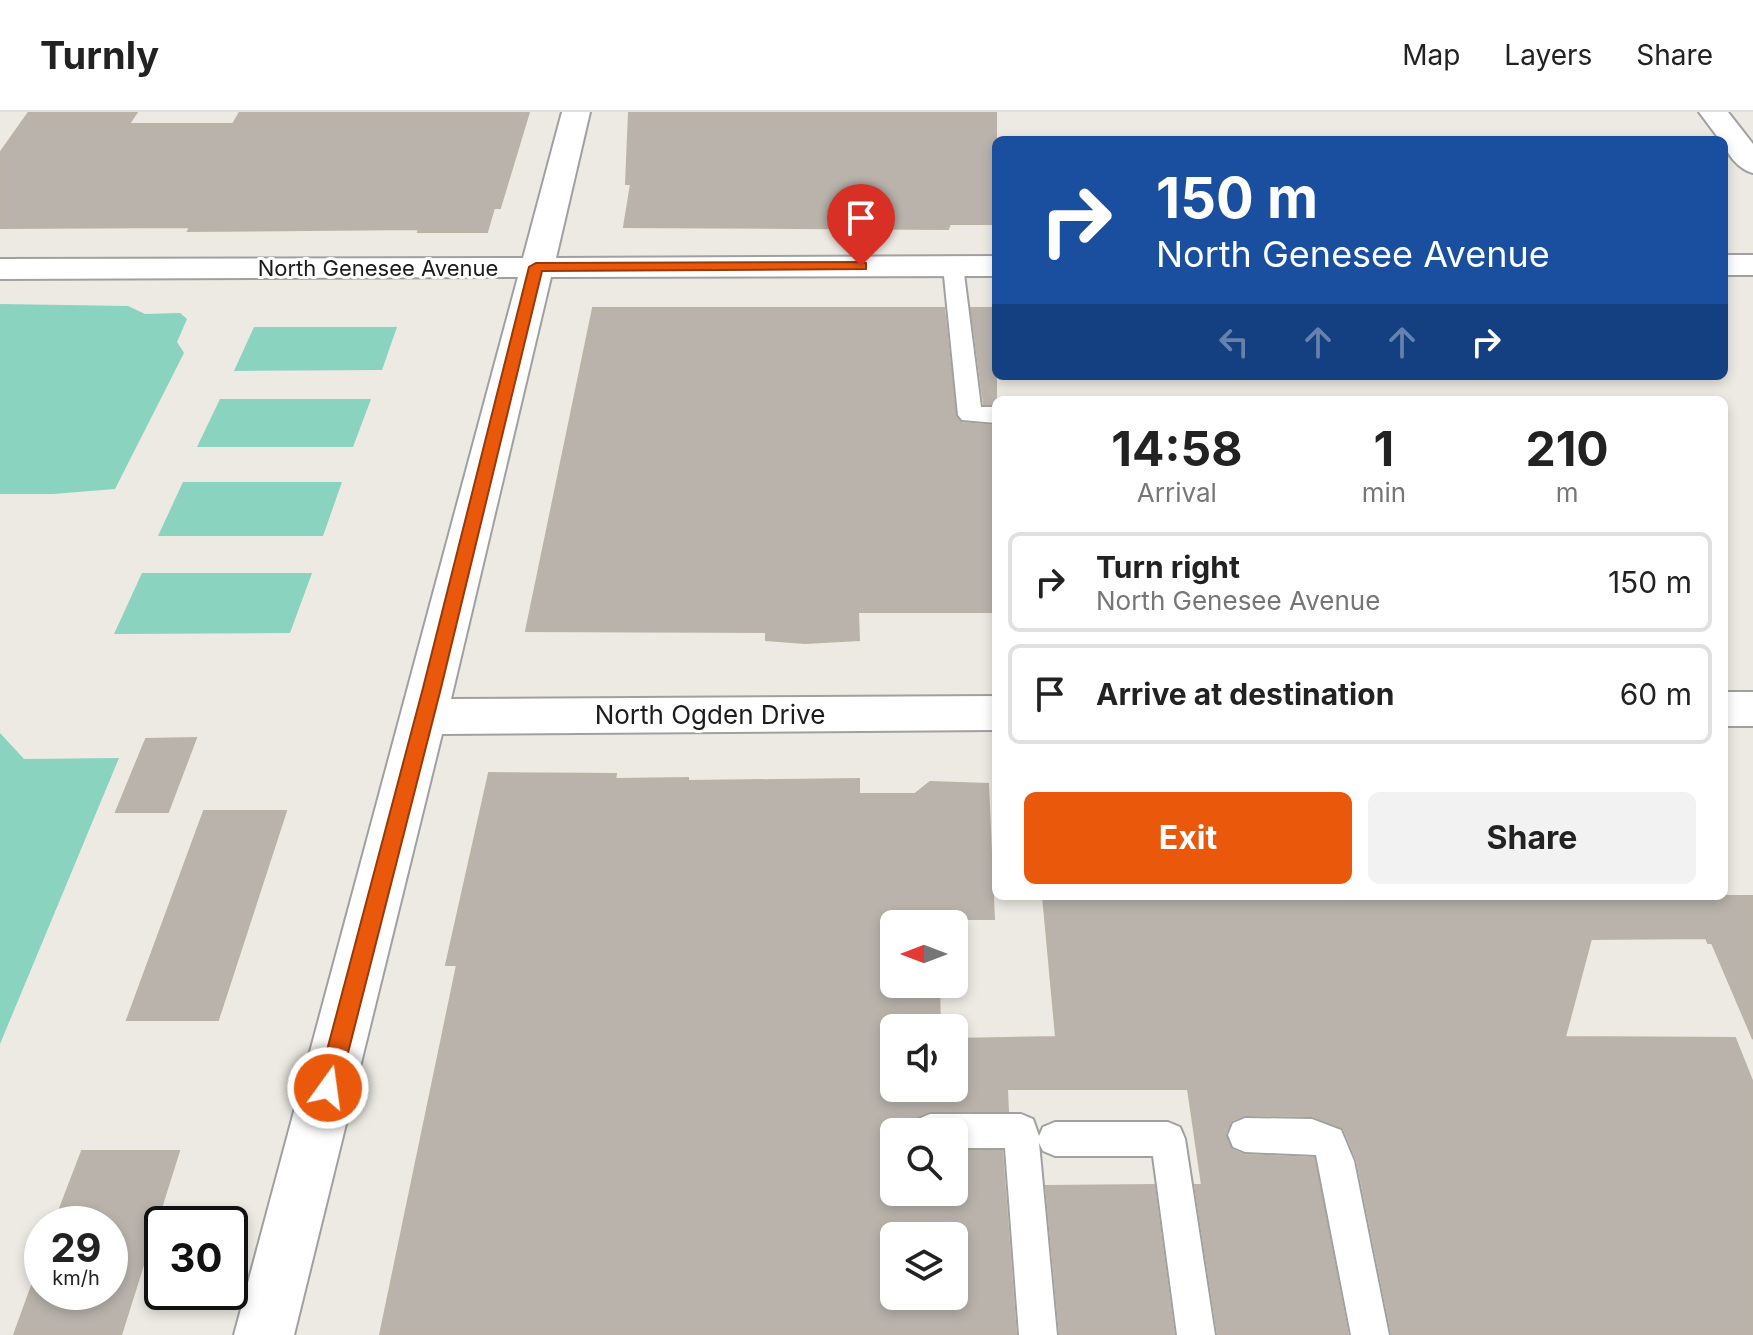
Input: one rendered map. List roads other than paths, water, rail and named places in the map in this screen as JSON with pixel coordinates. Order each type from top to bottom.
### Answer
[{"type":"street","points":[[264,1335],[576,112]]},
{"type":"street","points":[[1713,112],[1753,164]]},
{"type":"street","points":[[1728,265],[1753,265]]},
{"type":"street","name":"North Genesee Avenue","points":[[0,269],[992,266]]},
{"type":"street","points":[[1728,709],[1753,709]]},
{"type":"street","name":"North Ogden Drive","points":[[424,717],[992,713]]},
{"type":"lane","points":[[953,266],[970,415],[992,415]]},
{"type":"lane","points":[[968,1131],[1021,1131],[1038,1335]]},
{"type":"lane","points":[[1245,1135],[1312,1136],[1329,1142],[1336,1161],[1370,1335]]},
{"type":"lane","points":[[1055,1139],[1168,1139],[1196,1335]]}]
